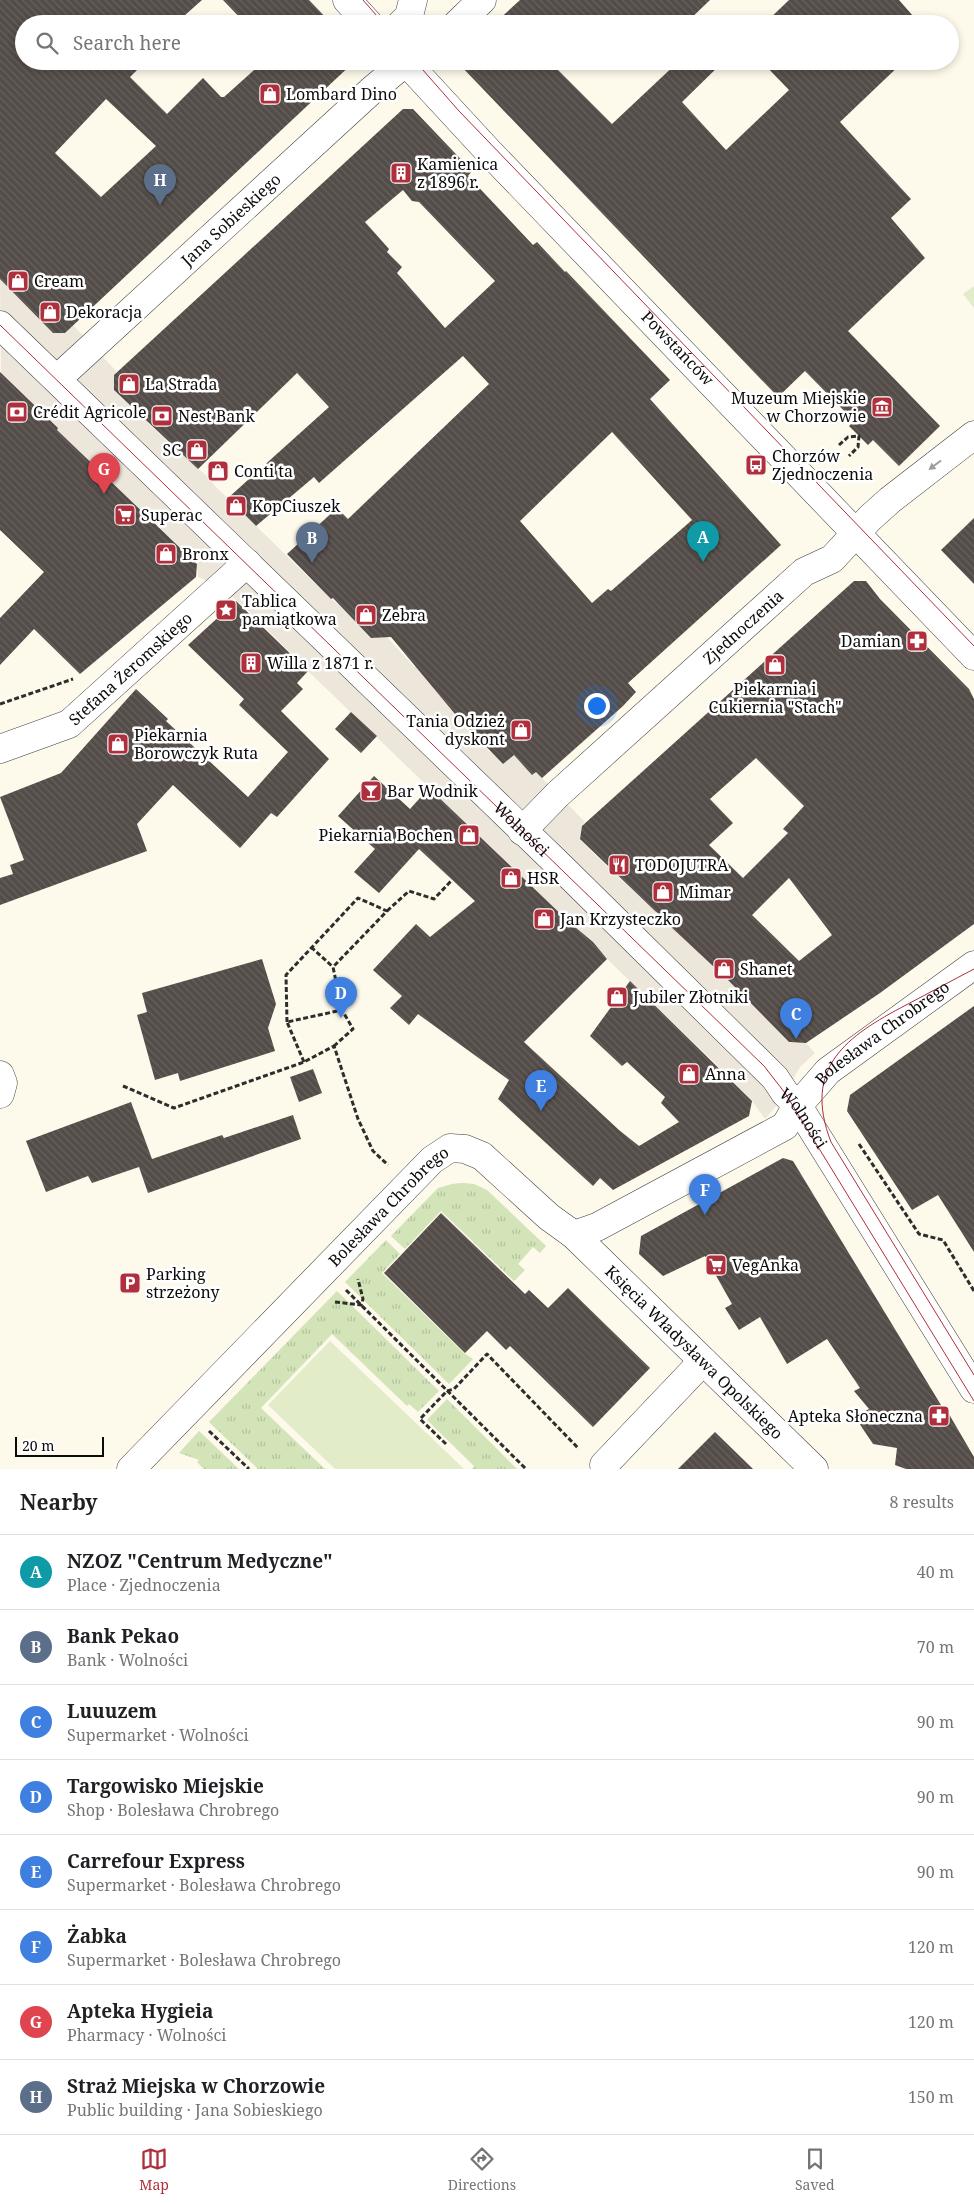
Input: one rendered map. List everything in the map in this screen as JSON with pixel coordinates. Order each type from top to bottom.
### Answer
[{"type":"street","points":[[347,0],[361,15]]},
{"type":"street","points":[[409,15],[413,0]]},
{"type":"street","points":[[466,15],[482,0]]},
{"type":"street","name":"Jana Sobieskiego","points":[[57,380],[372,90],[396,70]]},
{"type":"street","name":"Powstańców","points":[[413,70],[477,140],[974,656]]},
{"type":"street","name":"Wolności","points":[[0,325],[522,830],[768,1072],[798,1106],[974,1389]]},
{"type":"street","name":"Zjednoczenia","points":[[522,830],[558,794],[804,572],[832,559],[890,500],[974,435]]},
{"type":"street","name":"Stefana Żeromskiego","points":[[0,749],[69,724],[215,594],[247,563]]},
{"type":"street","name":"Bolesława Chrobrego","points":[[131,1469],[432,1160],[450,1148],[465,1149],[482,1156],[549,1217],[574,1235],[597,1228],[786,1126],[798,1106],[828,1071],[974,965]]},
{"type":"street","points":[[0,1075],[3,1083],[0,1094]]},
{"type":"street","name":"Księcia Władysława Opolskiego","points":[[574,1235],[814,1469]]},
{"type":"street","points":[[612,1464],[703,1361]]},
{"type":"path","points":[[839,445],[848,437],[859,436],[858,447],[849,456]]},
{"type":"path","points":[[333,967],[386,911],[409,890],[434,899],[452,880]]},
{"type":"path","points":[[304,1062],[287,1022],[286,974],[358,898],[386,911]]},
{"type":"path","points":[[123,1086],[174,1108],[304,1062],[334,1046],[353,1029],[342,1010],[333,967],[311,947]]},
{"type":"path","points":[[287,1022],[342,1010]]},
{"type":"path","points":[[334,1046],[358,1119],[373,1151]]},
{"type":"path","points":[[857,1142],[919,1234],[943,1240],[974,1291]]},
{"type":"path","points":[[357,1277],[363,1299],[360,1305]]},
{"type":"path","points":[[344,1288],[526,1469]]},
{"type":"path","points":[[327,1301],[360,1305]]},
{"type":"path","points":[[446,1444],[420,1420],[447,1391],[454,1388],[487,1354],[579,1449]]},
{"type":"path","points":[[208,1430],[249,1469]]},
{"type":"green space","points":[[974,286],[974,308],[963,294]]},
{"type":"green space","points":[[464,1183],[474,1184],[487,1190],[546,1246],[540,1253],[533,1247],[518,1264],[525,1270],[514,1281],[441,1211],[405,1249],[391,1236],[438,1188]]},
{"type":"green space","points":[[386,1240],[400,1254],[382,1273],[464,1353],[473,1359],[449,1384],[345,1282]]},
{"type":"green space","points":[[337,1291],[439,1391],[418,1412],[409,1404],[407,1406],[332,1334],[261,1408],[325,1469],[258,1469],[209,1422]]},
{"type":"green space","points":[[330,1341],[464,1469],[335,1469],[268,1405]]},
{"type":"green space","points":[[447,1399],[517,1469],[472,1469],[474,1466],[427,1420]]},
{"type":"green space","points":[[199,1431],[239,1469],[204,1469],[197,1462],[199,1460],[179,1453]]},
{"type":"shaded area","points":[[0,279],[53,333],[65,333],[73,325],[117,372],[114,375],[114,390],[209,478],[331,599],[341,606],[371,638],[387,637],[414,667],[416,666],[425,676],[426,680],[428,679],[475,735],[479,736],[489,746],[487,749],[490,752],[492,750],[502,760],[503,764],[517,751],[518,759],[532,775],[536,772],[585,822],[582,825],[580,839],[596,856],[728,980],[790,1043],[806,1043],[815,1053],[800,1067],[778,1104],[765,1119],[752,1101],[714,1062],[308,671],[256,618],[222,587],[198,577],[197,563],[57,430],[58,428],[40,410],[1,375]]},
{"type":"building","points":[[0,0],[202,0],[185,15],[15,15],[15,70],[137,70],[130,77],[167,114],[203,78],[221,97],[224,97],[254,70],[345,70],[65,333],[53,333],[0,279]],"holes":[[[106,99],[156,146],[101,197],[55,153]]]},
{"type":"building","points":[[223,0],[309,0],[323,15],[237,15]]},
{"type":"building","points":[[520,0],[710,0],[694,15],[504,15]]},
{"type":"building","points":[[789,0],[899,0],[912,15],[773,15]]},
{"type":"building","points":[[465,70],[558,70],[612,124],[669,70],[715,70],[682,102],[726,150],[789,90],[770,70],[895,70],[840,122],[911,199],[891,218],[925,258],[848,331],[940,426],[899,466],[873,440],[868,445],[849,426],[854,421],[805,371],[778,397]]},
{"type":"building","points":[[403,109],[413,109],[472,171],[468,176],[533,245],[537,242],[670,380],[650,399],[781,545],[628,683],[636,692],[623,706],[542,778],[536,772],[532,775],[514,755],[503,764],[455,714],[391,637],[371,638],[287,554],[337,508],[348,519],[489,384],[463,356],[319,483],[314,477],[256,526],[228,498],[329,407],[297,373],[198,469],[114,390],[114,375]],"holes":[[[403,190],[412,201],[419,202],[495,281],[445,328],[397,273],[402,267],[387,252],[389,249],[365,222]],[[612,432],[692,520],[611,591],[608,589],[592,603],[520,521]]]},
{"type":"building","points":[[0,372],[58,428],[57,430],[197,564],[196,577],[80,674],[34,629],[0,665],[0,618],[44,572],[0,530]]},
{"type":"building","points":[[974,518],[974,584],[941,550]]},
{"type":"building","points":[[854,581],[866,581],[880,599],[969,689],[974,699],[974,924],[880,993],[806,1043],[789,1042],[728,980],[670,926],[672,924],[655,911],[580,839],[582,826]],"holes":[[[756,758],[804,806],[783,829],[788,833],[743,878],[709,845],[733,823],[710,799]],[[789,878],[832,935],[799,961],[752,915]]]},
{"type":"building","points":[[236,601],[308,671],[297,683],[303,689],[281,711],[329,759],[277,817],[271,813],[240,848],[173,785],[137,824],[147,851],[0,905],[0,878],[13,874],[10,865],[24,860],[0,797],[61,773],[136,689],[168,719],[166,721],[248,797],[288,752],[239,705],[244,699],[188,645]]},
{"type":"building","points":[[351,712],[377,736],[361,753],[335,729]]},
{"type":"building","points":[[374,776],[410,809],[429,788],[569,922],[593,942],[607,959],[524,1042],[619,1130],[639,1146],[679,1122],[661,1103],[665,1097],[627,1062],[622,1066],[590,1036],[630,981],[752,1101],[749,1116],[613,1190],[600,1178],[593,1186],[498,1099],[509,1080],[418,1014],[409,1025],[390,1008],[402,996],[373,970],[416,924],[430,937],[475,901],[419,849],[379,893],[354,872],[375,849],[338,816]]},
{"type":"building","points":[[262,959],[276,1004],[268,1028],[275,1051],[180,1081],[178,1073],[155,1080],[137,1015],[147,1012],[142,993]]},
{"type":"building","points":[[974,1006],[974,1252],[938,1195],[912,1210],[847,1111],[850,1095]]},
{"type":"building","points":[[313,1069],[322,1093],[299,1102],[290,1077]]},
{"type":"building","points":[[131,1102],[152,1159],[222,1135],[224,1138],[293,1115],[301,1139],[148,1193],[139,1167],[92,1183],[88,1176],[46,1192],[26,1141]]},
{"type":"building","points":[[783,1158],[793,1161],[944,1410],[946,1409],[974,1457],[974,1469],[906,1469],[895,1465],[897,1448],[873,1444],[855,1417],[869,1409],[854,1391],[860,1388],[827,1339],[787,1364],[760,1317],[739,1330],[725,1308],[732,1304],[705,1256],[663,1276],[639,1254],[641,1236]]},
{"type":"building","points":[[441,1213],[525,1294],[529,1290],[548,1308],[568,1288],[650,1368],[593,1427],[510,1346],[506,1350],[487,1331],[465,1353],[384,1273]]},
{"type":"building","points":[[715,1432],[753,1469],[678,1469]]},
{"type":"tram line","points":[[363,0],[376,15]]},
{"type":"tram line","points":[[423,70],[459,111],[974,646]]},
{"type":"tram line","points":[[0,325],[764,1066],[785,1093],[974,1401]]},
{"type":"tram line","points":[[974,969],[885,1017],[865,1029],[849,1042],[836,1057],[826,1074],[822,1093],[823,1116],[831,1142],[974,1375]]},
{"type":"place","name":"Lombard Dino","points":[[270,94]]},
{"type":"place","name":"Kamienica z 1896 r.","points":[[401,173]]},
{"type":"place","name":"Straż Miejska w Chorzowie","points":[[160,205]]},
{"type":"place","name":"Cream","points":[[18,281]]},
{"type":"place","name":"Dekoracja","points":[[50,312]]},
{"type":"place","name":"La Strada","points":[[129,384]]},
{"type":"place","name":"Muzeum Miejskie w Chorzowie","points":[[882,407]]},
{"type":"place","name":"Crédit Agricole","points":[[17,412]]},
{"type":"place","name":"Nest Bank","points":[[162,416]]},
{"type":"place","name":"SC","points":[[197,450]]},
{"type":"place","name":"Chorzów Zjednoczenia","points":[[756,465]]},
{"type":"place","name":"Conti ta","points":[[218,471]]},
{"type":"place","name":"Apteka Hygieia","points":[[104,494]]},
{"type":"place","name":"KopCiuszek","points":[[236,506]]},
{"type":"place","name":"Superac","points":[[125,515]]},
{"type":"place","name":"Bronx","points":[[166,554]]},
{"type":"place","name":"NZOZ \"Centrum Medyczne\"","points":[[703,562]]},
{"type":"place","name":"Bank Pekao","points":[[312,563]]},
{"type":"place","name":"Tablica pamiątkowa","points":[[226,610]]},
{"type":"place","name":"Zebra","points":[[366,615]]},
{"type":"place","name":"Damian","points":[[917,641]]},
{"type":"place","name":"Willa z 1871 r.","points":[[251,663]]},
{"type":"place","name":"Piekarnia i Cukiernia \"Stach\"","points":[[775,665]]},
{"type":"place","name":"Tania Odzież dyskont","points":[[521,730]]},
{"type":"place","name":"Piekarnia Borowczyk Ruta","points":[[118,744]]},
{"type":"place","name":"Bar Wodnik","points":[[371,791]]},
{"type":"place","name":"Piekarnia Bochen","points":[[469,835]]},
{"type":"place","name":"TODOJUTRA","points":[[619,865]]},
{"type":"place","name":"HSR","points":[[511,878]]},
{"type":"place","name":"Mimar","points":[[663,892]]},
{"type":"place","name":"Jan Krzysteczko","points":[[544,919]]},
{"type":"place","name":"Shanet","points":[[724,969]]},
{"type":"place","name":"Jubiler Złotniki","points":[[617,997]]},
{"type":"place","name":"Targowisko Miejskie","points":[[341,1018]]},
{"type":"place","name":"Luuuzem","points":[[796,1039]]},
{"type":"place","name":"Anna","points":[[689,1074]]},
{"type":"place","name":"Carrefour Express","points":[[541,1111]]},
{"type":"place","name":"Żabka","points":[[705,1215]]},
{"type":"place","name":"VegAnka","points":[[716,1265]]},
{"type":"place","name":"Parking strzeżony","points":[[130,1283]]},
{"type":"place","name":"Apteka Słoneczna","points":[[939,1416]]}]
